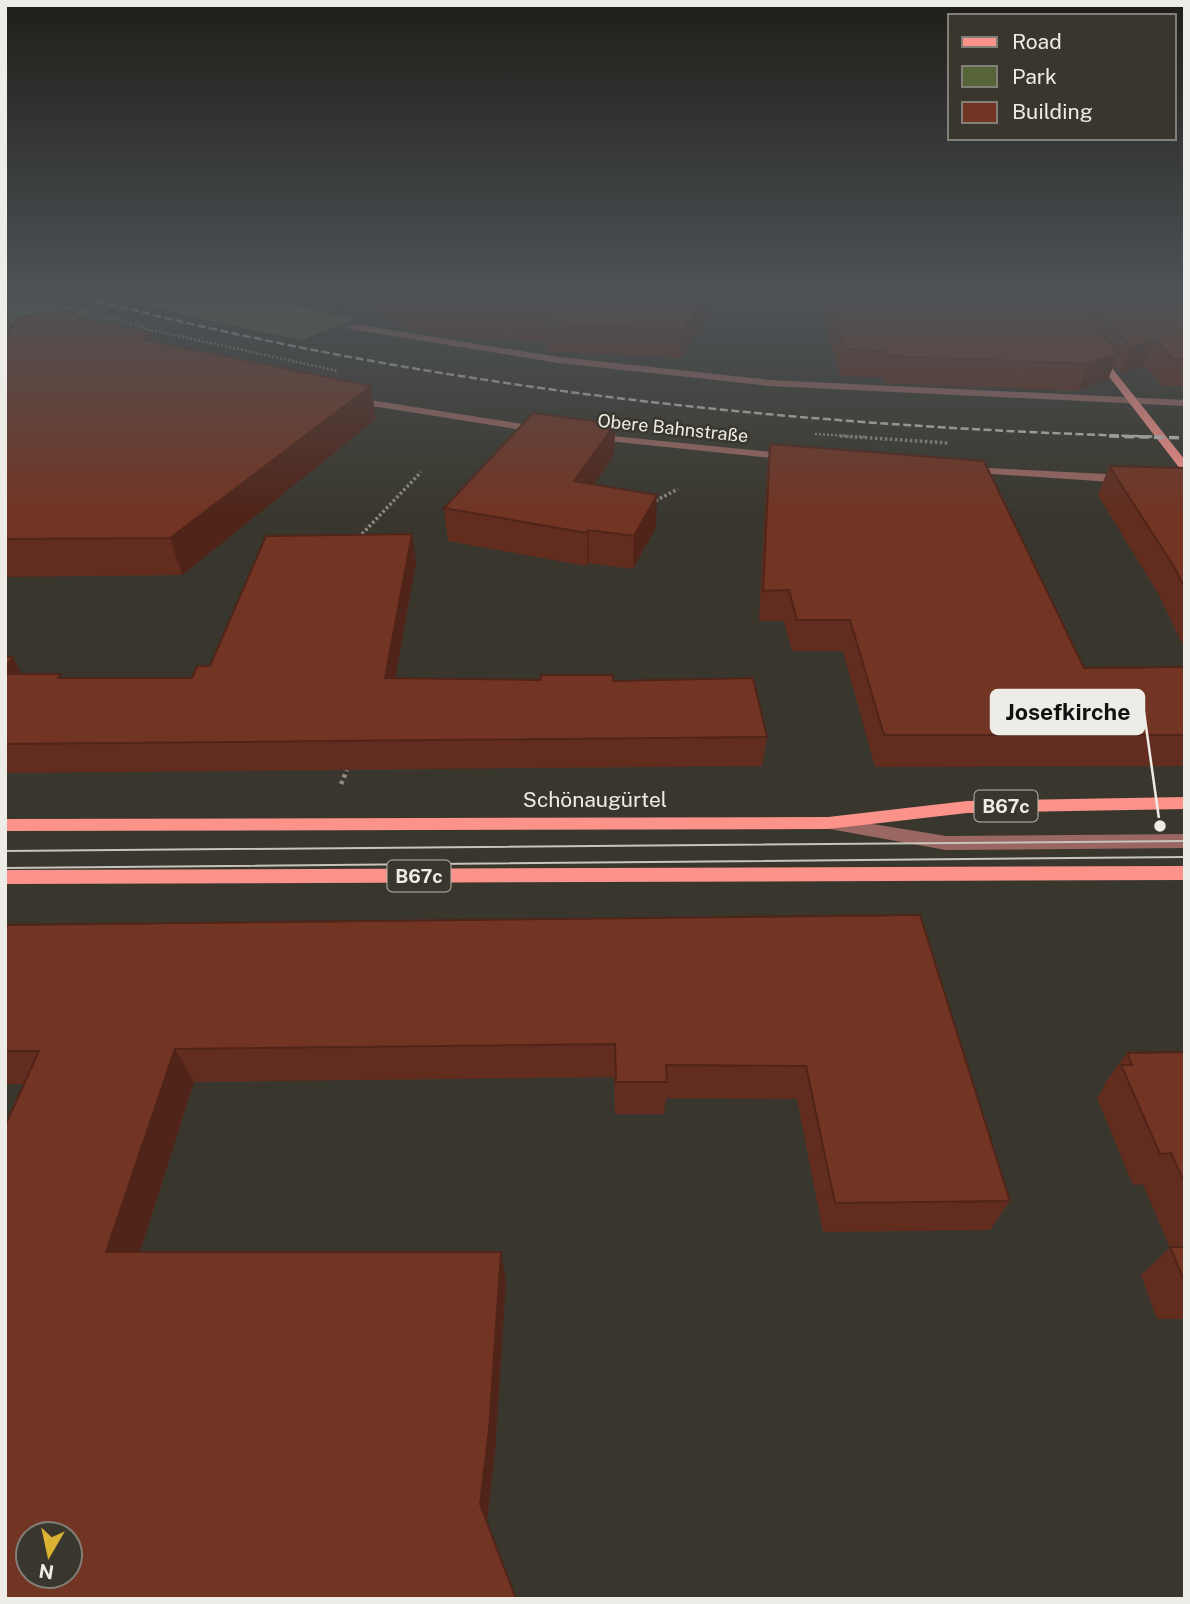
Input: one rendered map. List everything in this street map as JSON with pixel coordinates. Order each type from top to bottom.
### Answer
[{"type":"main road","points":[[1107,367],[1185,468]]},
{"type":"main road","name":"Schönaugürtel","points":[[5,825],[828,822],[967,807],[1185,803]]},
{"type":"main road","name":"B67c","points":[[5,877],[1185,873]]},
{"type":"street","points":[[622,367],[770,383],[1185,403]]},
{"type":"street","points":[[336,396],[556,432]]},
{"type":"street","name":"Obere Bahnstraße","points":[[580,435],[800,458]]},
{"type":"street","points":[[947,470],[1140,480]]},
{"type":"street","points":[[828,822],[946,843],[1185,841]]},
{"type":"path","points":[[360,543],[363,533],[421,472]]},
{"type":"path","points":[[649,504],[678,489]]},
{"type":"path","points":[[341,784],[347,770]]},
{"type":"building","points":[[5,367],[277,367],[371,386],[170,538],[5,539]]},
{"type":"building","points":[[533,413],[615,424],[574,481],[657,495],[634,536],[588,530],[587,533],[444,508]]},
{"type":"building","points":[[770,444],[984,461],[1084,668],[1185,667],[1185,735],[884,735],[850,620],[797,620],[789,590],[763,591]]},
{"type":"building","points":[[1109,466],[1185,468],[1185,588],[1173,565]]},
{"type":"building","points":[[412,534],[385,678],[541,680],[541,675],[613,675],[613,681],[753,678],[767,737],[5,744],[5,674],[61,674],[58,678],[192,678],[197,666],[210,666],[266,536]]},
{"type":"building","points":[[5,657],[13,657],[5,668]]},
{"type":"building","points":[[920,915],[1010,1201],[835,1203],[806,1066],[666,1065],[667,1082],[616,1082],[615,1044],[175,1049],[106,1252],[501,1252],[489,1431],[480,1504],[516,1599],[5,1599],[5,1126],[39,1051],[5,1051],[5,925]]},
{"type":"building","points":[[1185,1052],[1185,1184],[1171,1153],[1160,1154],[1121,1065],[1132,1065],[1127,1053]]},
{"type":"building","points":[[1170,1247],[1185,1247],[1185,1283]]},
{"type":"tram line","points":[[5,851],[1185,841]]},
{"type":"tram line","points":[[5,868],[1185,857]]},
{"type":"railway","points":[[408,367],[610,397],[749,412],[888,424],[1166,437]]},
{"type":"railway","points":[[1109,436],[1185,438]]},
{"type":"place","name":"Josefkirche","points":[[1160,826]]}]
